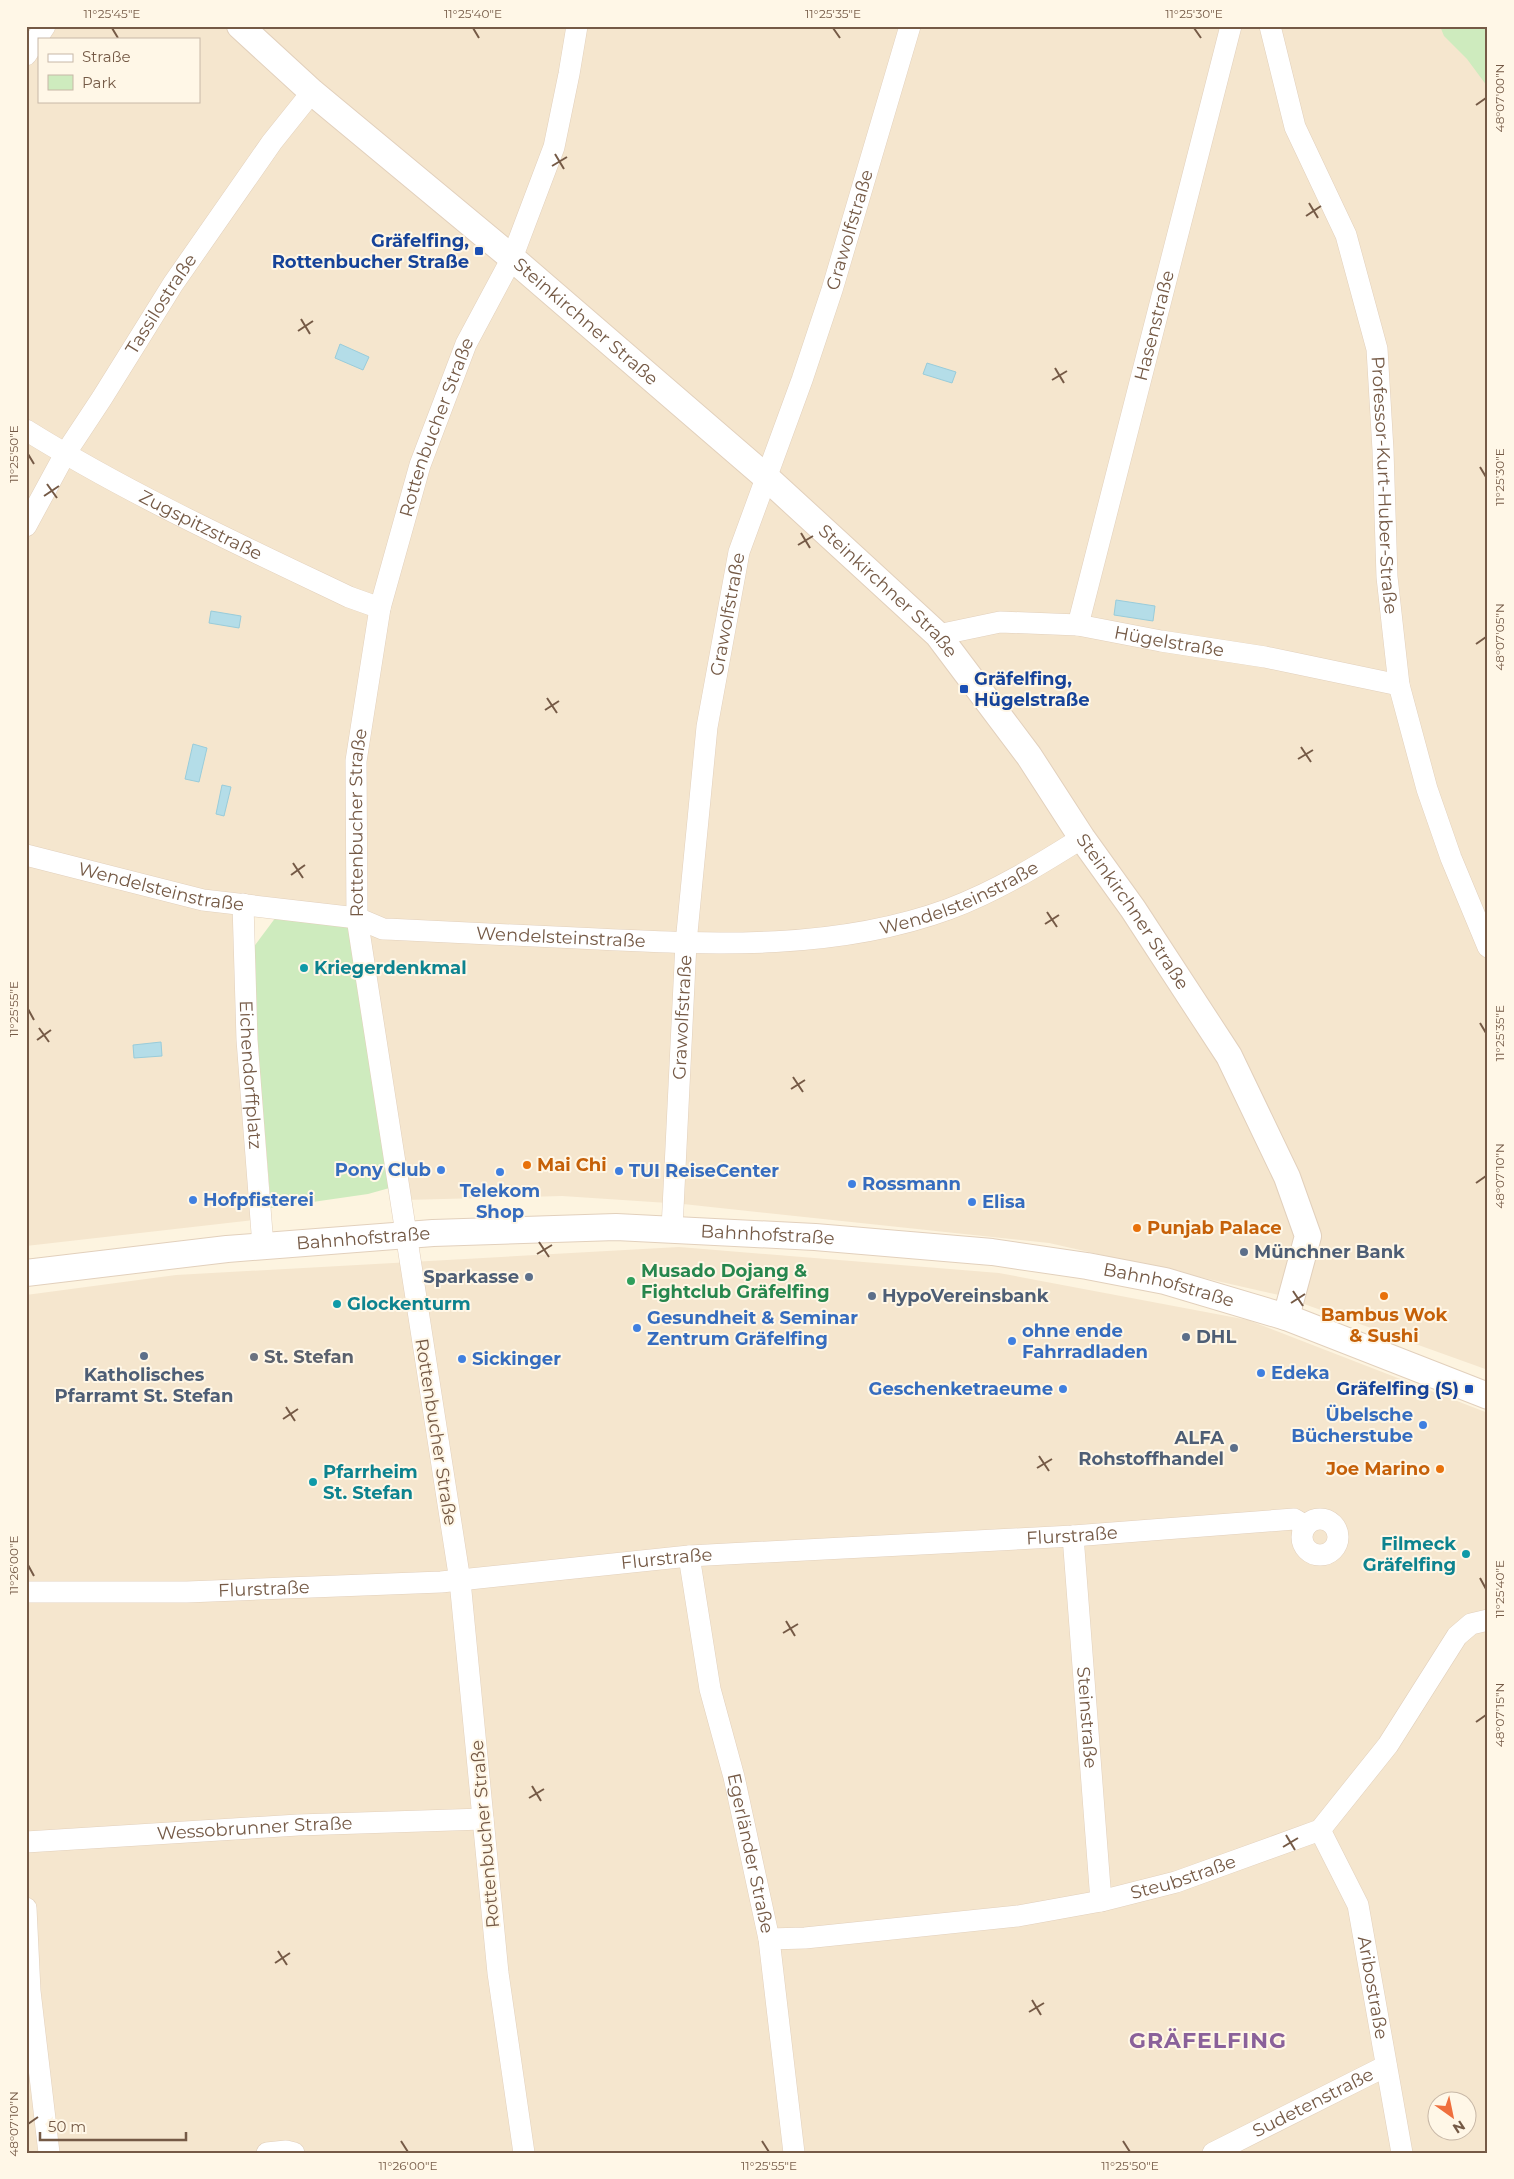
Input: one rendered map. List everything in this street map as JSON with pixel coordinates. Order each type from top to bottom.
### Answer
[{"type":"street","points":[[26,55],[45,26]]},
{"type":"street","name":"Steinkirchner Straße","points":[[240,26],[312,92],[512,258],[767,478],[938,635],[1029,756],[1082,838],[1133,909],[1229,1056],[1287,1177],[1308,1236],[1286,1317]]},
{"type":"street","name":"Rottenbucher Straße","points":[[524,2153],[498,1973],[460,1580],[357,918],[356,761],[380,608],[420,465],[466,344],[512,258],[554,148],[577,26]]},
{"type":"street","name":"Grawolfstraße","points":[[672,1229],[686,943],[707,727],[740,552],[832,290],[910,26]]},
{"type":"street","name":"Hasenstraße","points":[[1078,625],[1231,26]]},
{"type":"street","name":"Professor-Kurt-Huber-Straße","points":[[1270,26],[1296,128],[1346,235],[1377,349],[1383,450],[1387,577],[1399,685],[1427,789],[1451,858],[1488,947]]},
{"type":"street","name":"Tassilostraße","points":[[26,526],[65,454],[173,284],[272,142],[312,92]]},
{"type":"street","name":"Zugspitzstraße","points":[[26,430],[65,454],[243,547],[350,597],[380,608]]},
{"type":"street","name":"Hügelstraße","points":[[938,635],[1000,622],[1078,625],[1161,641],[1265,657],[1399,685]]},
{"type":"street","name":"Wendelsteinstraße","points":[[26,855],[203,900],[357,918],[383,929],[746,944],[811,940],[884,928],[949,909],[1012,880],[1082,838]]},
{"type":"street","name":"Eichendorffplatz","points":[[243,904],[247,1040],[263,1246]]},
{"type":"street","name":"Bahnhofstraße","points":[[26,1273],[218,1250],[405,1234],[616,1227],[815,1237],[992,1252],[1078,1264],[1165,1281],[1286,1317],[1488,1396]]},
{"type":"street","name":"Flurstraße","points":[[26,1592],[187,1592],[460,1580],[689,1556],[1073,1536],[1294,1518],[1306,1526]]},
{"type":"street","name":"Steinstraße","points":[[1073,1536],[1101,1901]]},
{"type":"street","name":"Egerländer Straße","points":[[689,1556],[710,1689],[734,1777],[769,1939],[794,2153]]},
{"type":"street","points":[[1320,1830],[1388,1745],[1457,1636],[1471,1624],[1488,1620]]},
{"type":"street","name":"Wessobrunner Straße","points":[[26,1842],[298,1825],[483,1819]]},
{"type":"street","name":"Steubstraße","points":[[769,1939],[805,1938],[1018,1916],[1101,1901],[1176,1882],[1320,1830]]},
{"type":"street","name":"Aribostraße","points":[[1320,1830],[1358,1906],[1402,2153]]},
{"type":"street","points":[[26,1908],[30,1991],[48,2153]]},
{"type":"street","name":"Sudetenstraße","points":[[1213,2153],[1386,2066]]},
{"type":"street","points":[[267,2153],[286,2150],[294,2153]]},
{"type":"shaded area","points":[[26,26],[1488,26],[1488,1370],[1279,1295],[1049,1243],[683,1204],[562,1196],[405,1200],[361,918],[240,899],[254,1220],[26,1246]]},
{"type":"shaded area","points":[[679,1247],[999,1273],[1248,1320],[1488,1413],[1488,2153],[26,2153],[26,1295],[176,1275]]},
{"type":"green space","points":[[1440,26],[1488,26],[1488,104],[1487,86],[1467,59],[1444,36]]},
{"type":"green space","points":[[276,917],[350,926],[393,1187],[368,1194],[271,1208],[250,952]]},
{"type":"water","points":[[340,344],[369,357],[363,370],[335,358]]},
{"type":"water","points":[[927,363],[956,372],[952,383],[923,374]]},
{"type":"water","points":[[1116,600],[1155,606],[1153,621],[1114,615]]},
{"type":"water","points":[[211,611],[241,616],[239,628],[209,623]]},
{"type":"water","points":[[193,744],[207,748],[199,782],[185,779]]},
{"type":"water","points":[[222,785],[231,787],[224,816],[216,814]]},
{"type":"water","points":[[161,1042],[162,1056],[134,1058],[133,1045]]},
{"type":"place","name":"Gräfelfing, Rottenbucher Straße","points":[[479,251]]},
{"type":"place","name":"Gräfelfing, Hügelstraße","points":[[964,689]]},
{"type":"place","name":"Kriegerdenkmal","points":[[304,968]]},
{"type":"place","name":"Mai Chi","points":[[527,1165]]},
{"type":"place","name":"Pony Club","points":[[441,1170]]},
{"type":"place","name":"TUI ReiseCenter","points":[[619,1171]]},
{"type":"place","name":"Telekom Shop","points":[[500,1172]]},
{"type":"place","name":"Rossmann","points":[[852,1184]]},
{"type":"place","name":"Hofpfisterei","points":[[193,1200]]},
{"type":"place","name":"Elisa","points":[[972,1202]]},
{"type":"place","name":"Punjab Palace","points":[[1137,1228]]},
{"type":"place","name":"Münchner Bank","points":[[1244,1252]]},
{"type":"place","name":"Sparkasse","points":[[529,1277]]},
{"type":"place","name":"Musado Dojang & Fightclub Gräfelfing","points":[[631,1281]]},
{"type":"place","name":"HypoVereinsbank","points":[[872,1296]]},
{"type":"place","name":"Bambus Wok & Sushi","points":[[1384,1296]]},
{"type":"place","name":"Glockenturm","points":[[337,1304]]},
{"type":"place","name":"Gesundheit & Seminar Zentrum Gräfelfing","points":[[637,1328]]},
{"type":"place","name":"DHL","points":[[1186,1337]]},
{"type":"place","name":"ohne ende Fahrradladen","points":[[1012,1341]]},
{"type":"place","name":"Katholisches Pfarramt St. Stefan","points":[[144,1356]]},
{"type":"place","name":"St. Stefan","points":[[254,1357]]},
{"type":"place","name":"Sickinger","points":[[462,1359]]},
{"type":"place","name":"Edeka","points":[[1261,1373]]},
{"type":"place","name":"Geschenketraeume","points":[[1063,1389]]},
{"type":"place","name":"Gräfelfing (S)","points":[[1469,1389]]},
{"type":"place","name":"Übelsche Bücherstube","points":[[1423,1425]]},
{"type":"place","name":"ALFA Rohstoffhandel","points":[[1234,1448]]},
{"type":"place","name":"Joe Marino","points":[[1440,1469]]},
{"type":"place","name":"Pfarrheim St. Stefan","points":[[313,1482]]},
{"type":"place","name":"Filmeck Gräfelfing","points":[[1466,1554]]},
{"type":"district","name":"GRÄFELFING","points":[[1208,2040]]}]
